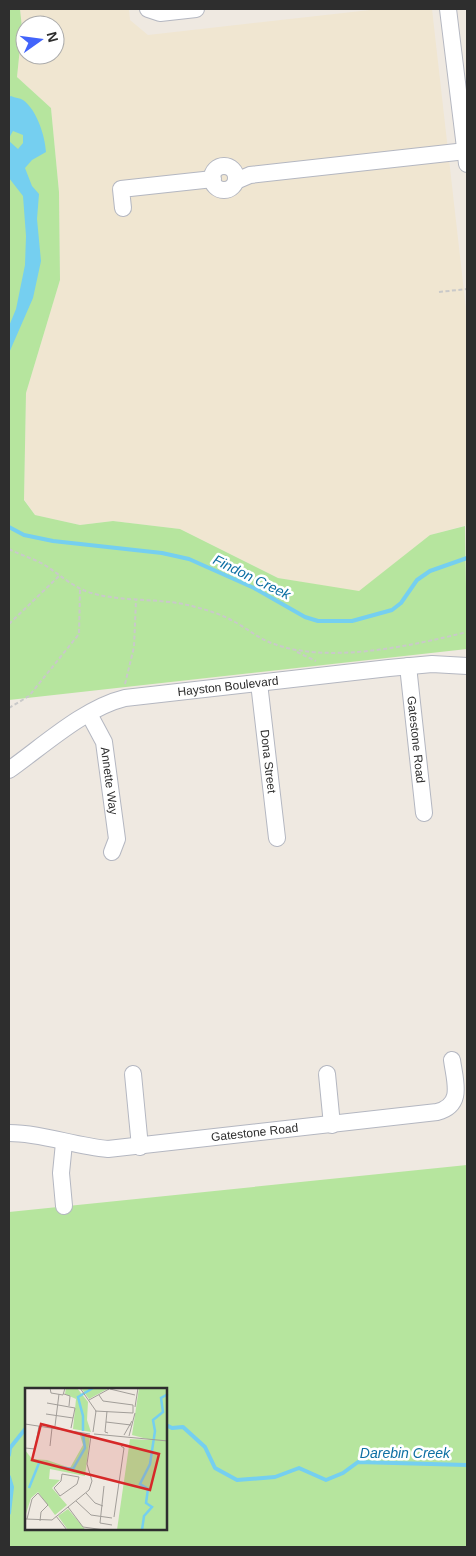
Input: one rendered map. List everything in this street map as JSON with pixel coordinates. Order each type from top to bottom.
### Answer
[{"type":"street","points":[[148,9],[160,13],[196,9]]},
{"type":"street","points":[[123,208],[121,189],[213,179],[216,186],[222,189],[230,188],[240,176],[467,158],[448,9]]},
{"type":"street","points":[[452,42],[467,57]]},
{"type":"street","name":"Hayston Boulevard","points":[[9,770],[89,714],[106,704],[125,698],[408,666],[432,664],[467,666]]},
{"type":"street","name":"Gatestone Road","points":[[408,666],[424,813]]},
{"type":"street","name":"Dona Street","points":[[259,683],[277,838]]},
{"type":"street","name":"Annette Way","points":[[89,714],[104,742],[117,839],[112,852]]},
{"type":"street","name":"Gatestone Road","points":[[9,1133],[35,1135],[64,1143],[108,1149],[140,1147],[437,1112],[448,1108],[455,1098],[456,1088],[452,1060]]},
{"type":"street","points":[[133,1074],[140,1147]]},
{"type":"street","points":[[327,1074],[332,1125]]},
{"type":"street","points":[[64,1143],[61,1173],[64,1206]]},
{"type":"path","points":[[439,292],[467,289]]},
{"type":"path","points":[[9,549],[24,558],[40,563],[80,590],[113,598],[182,604],[219,613],[272,644],[312,654],[374,649],[434,640],[467,632]]},
{"type":"path","points":[[9,624],[59,576]]},
{"type":"path","points":[[9,708],[29,696],[79,634],[80,590]]},
{"type":"path","points":[[125,698],[124,687],[135,642],[136,600]]},
{"type":"shaded area","points":[[20,9],[129,9],[130,20],[148,35],[379,9],[432,9],[467,318],[467,525],[430,535],[359,592],[278,578],[180,529],[113,521],[80,525],[35,515],[24,499],[26,393],[60,280],[59,192],[51,108],[17,77],[18,65],[65,65],[65,15],[21,15]]},
{"type":"green space","points":[[9,9],[20,9],[21,15],[15,15],[15,65],[18,65],[17,77],[51,108],[59,192],[60,280],[26,393],[24,500],[35,515],[80,525],[113,521],[180,529],[278,578],[359,591],[430,535],[465,526],[467,649],[9,700]]},
{"type":"green space","points":[[467,1165],[467,1547],[9,1547],[9,1212]]},
{"type":"water","points":[[9,97],[23,100],[32,110],[42,131],[46,152],[32,160],[25,168],[32,186],[39,194],[37,219],[41,261],[33,298],[9,353],[9,326],[16,309],[25,265],[26,236],[23,196],[9,178],[9,141],[18,149],[23,143],[23,135],[13,131],[9,138]]},
{"type":"waterway","name":"Findon Creek","points":[[9,527],[24,535],[53,541],[162,553],[189,559],[254,588],[305,617],[318,621],[352,621],[392,610],[401,603],[417,580],[430,571],[467,558]]},
{"type":"waterway","name":"Darebin Creek","points":[[168,1426],[172,1428],[183,1427],[205,1447],[215,1468],[237,1480],[275,1477],[299,1468],[326,1480],[343,1473],[358,1462],[467,1465]]},
{"type":"waterway","name":"Darebin Creek","points":[[9,1455],[10,1448],[25,1429]]},
{"type":"waterway","name":"Darebin Creek","points":[[9,1477],[12,1487],[9,1513]]}]
